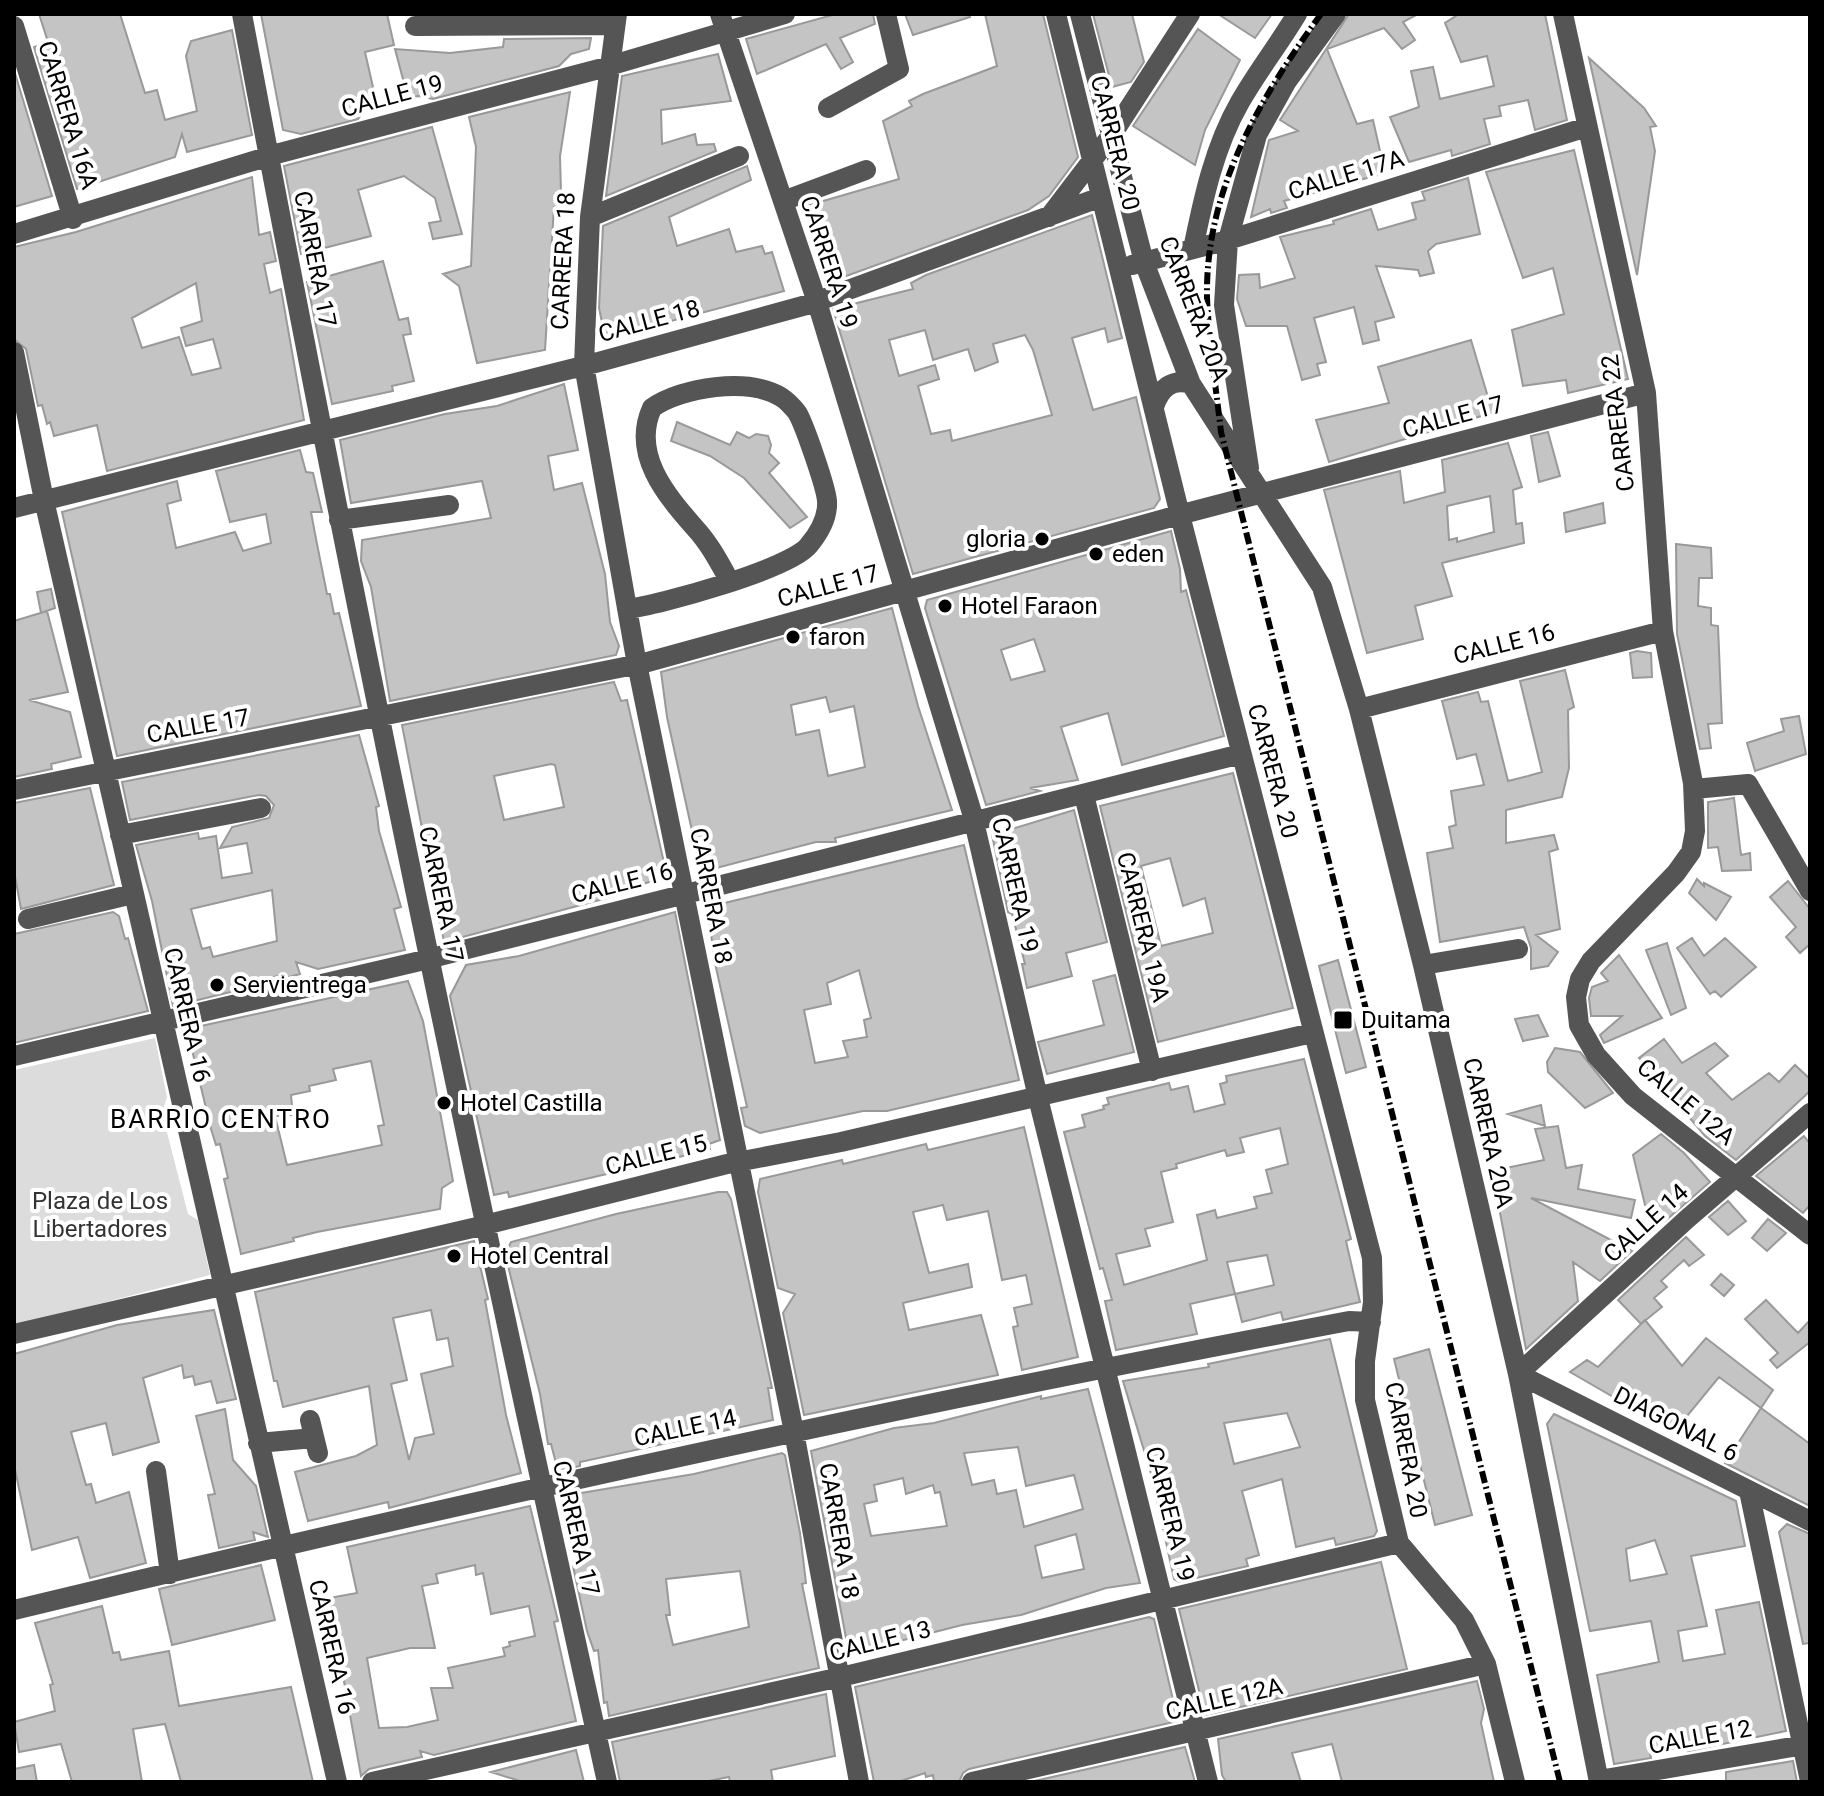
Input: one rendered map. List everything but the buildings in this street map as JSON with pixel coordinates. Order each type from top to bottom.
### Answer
[{"type":"street","name":"CARRERA 17","points":[[242,14],[377,719],[483,1226],[607,1782]]},
{"type":"street","name":"CALLE 19","points":[[14,234],[73,219],[269,156],[607,66],[722,22],[785,14]]},
{"type":"street","points":[[828,108],[899,69],[886,14]]},
{"type":"street","name":"CARRERA 20","points":[[1056,14],[1241,754],[1372,1258],[1365,1400],[1399,1543]]},
{"type":"street","name":"CARRERA 20A","points":[[1080,14],[1144,262],[1191,384],[1265,494],[1322,587],[1359,709],[1423,965],[1518,1374],[1599,1781]]},
{"type":"street","points":[[1049,217],[1113,133],[1190,14]]},
{"type":"street","points":[[1193,249],[1209,182],[1239,103],[1297,14]]},
{"type":"street","name":"CARRERA 20A","points":[[1249,472],[1224,305],[1228,240],[1257,135],[1287,81],[1336,14]]},
{"type":"street","name":"CARRERA 22","points":[[1563,14],[1646,393],[1663,631],[1693,786]]},
{"type":"street","points":[[415,26],[616,19]]},
{"type":"street","name":"CARRERA 18","points":[[616,19],[607,66],[590,217],[584,365],[637,665],[794,1432],[859,1782]]},
{"type":"street","name":"CARRERA 19","points":[[722,22],[817,302],[974,823],[1038,1097],[1208,1782]]},
{"type":"street","name":"CARRERA 16A","points":[[14,26],[73,219]]},
{"type":"street","name":"CALLE 17A","points":[[1119,268],[1228,240],[1587,127]]},
{"type":"street","points":[[590,217],[739,156]]},
{"type":"street","points":[[783,201],[866,170]]},
{"type":"street","name":"CALLE 18","points":[[14,508],[584,365],[817,302],[1101,197]]},
{"type":"street","name":"CARRERA 16","points":[[14,352],[44,500],[337,1782]]},
{"type":"street","points":[[1154,407],[1166,386],[1178,382],[1191,384]]},
{"type":"street","points":[[627,609],[650,606],[779,565],[808,548],[824,522],[827,500],[797,412],[780,397],[751,388],[697,388],[666,398],[652,408],[646,438],[660,488],[696,529],[729,580]]},
{"type":"street","name":"CALLE 17","points":[[14,790],[637,665],[1181,515],[1646,393]]},
{"type":"street","points":[[339,520],[449,505]]},
{"type":"street","name":"CALLE 16","points":[[1359,709],[1663,631]]},
{"type":"street","name":"CALLE 16","points":[[14,1056],[684,895],[1241,754]]},
{"type":"street","points":[[1693,786],[1748,784],[1810,891]]},
{"type":"street","name":"CALLE 12A","points":[[1693,786],[1695,831],[1691,852],[1639,916],[1591,961],[1578,988],[1579,1025],[1596,1055],[1633,1096],[1805,1227]]},
{"type":"street","name":"CARRERA 19A","points":[[1084,795],[1152,1071]]},
{"type":"street","points":[[120,835],[261,808]]},
{"type":"street","points":[[28,919],[133,894]]},
{"type":"street","points":[[1423,965],[1518,949]]},
{"type":"street","name":"CALLE 15","points":[[14,1334],[483,1226],[738,1162],[1312,1033]]},
{"type":"street","name":"CALLE 14","points":[[1518,1374],[1687,1219],[1810,1113]]},
{"type":"street","name":"CALLE 14","points":[[14,1610],[540,1486],[794,1432],[1107,1367],[1349,1321],[1371,1322]]},
{"type":"street","name":"DIAGONAL 6","points":[[1518,1374],[1810,1521]]},
{"type":"street","points":[[258,1443],[314,1437]]},
{"type":"street","points":[[156,1471],[170,1574]]},
{"type":"street","points":[[1749,1491],[1806,1745],[1810,1781]]},
{"type":"street","points":[[1399,1543],[1464,1620],[1486,1664],[1515,1782]]},
{"type":"street","name":"CALLE 13","points":[[372,1782],[839,1677],[1399,1543]]},
{"type":"street","name":"CALLE 12A","points":[[972,1782],[1486,1664]]},
{"type":"street","name":"CALLE 12","points":[[1599,1781],[1806,1745]]},
{"type":"green space","name":"Plaza de Los Libertadores","points":[[155,1038],[167,1097],[162,1113],[188,1214],[198,1220],[210,1275],[14,1326],[14,1070]]},
{"type":"railway","points":[[1321,14],[1258,112],[1240,147],[1215,220],[1207,298],[1221,432],[1560,1782]]},
{"type":"place","name":"gloria","points":[[1042,539]]},
{"type":"place","name":"eden","points":[[1096,554]]},
{"type":"place","name":"Hotel Faraon","points":[[945,606]]},
{"type":"place","name":"faron","points":[[793,637]]},
{"type":"place","name":"Servientrega","points":[[217,985]]},
{"type":"place","name":"Duitama","points":[[1343,1020]]},
{"type":"place","name":"Hotel Castilla","points":[[444,1103]]},
{"type":"place","name":"Hotel Central","points":[[454,1256]]},
{"type":"district","name":"BARRIO CENTRO","points":[[221,1119]]}]
